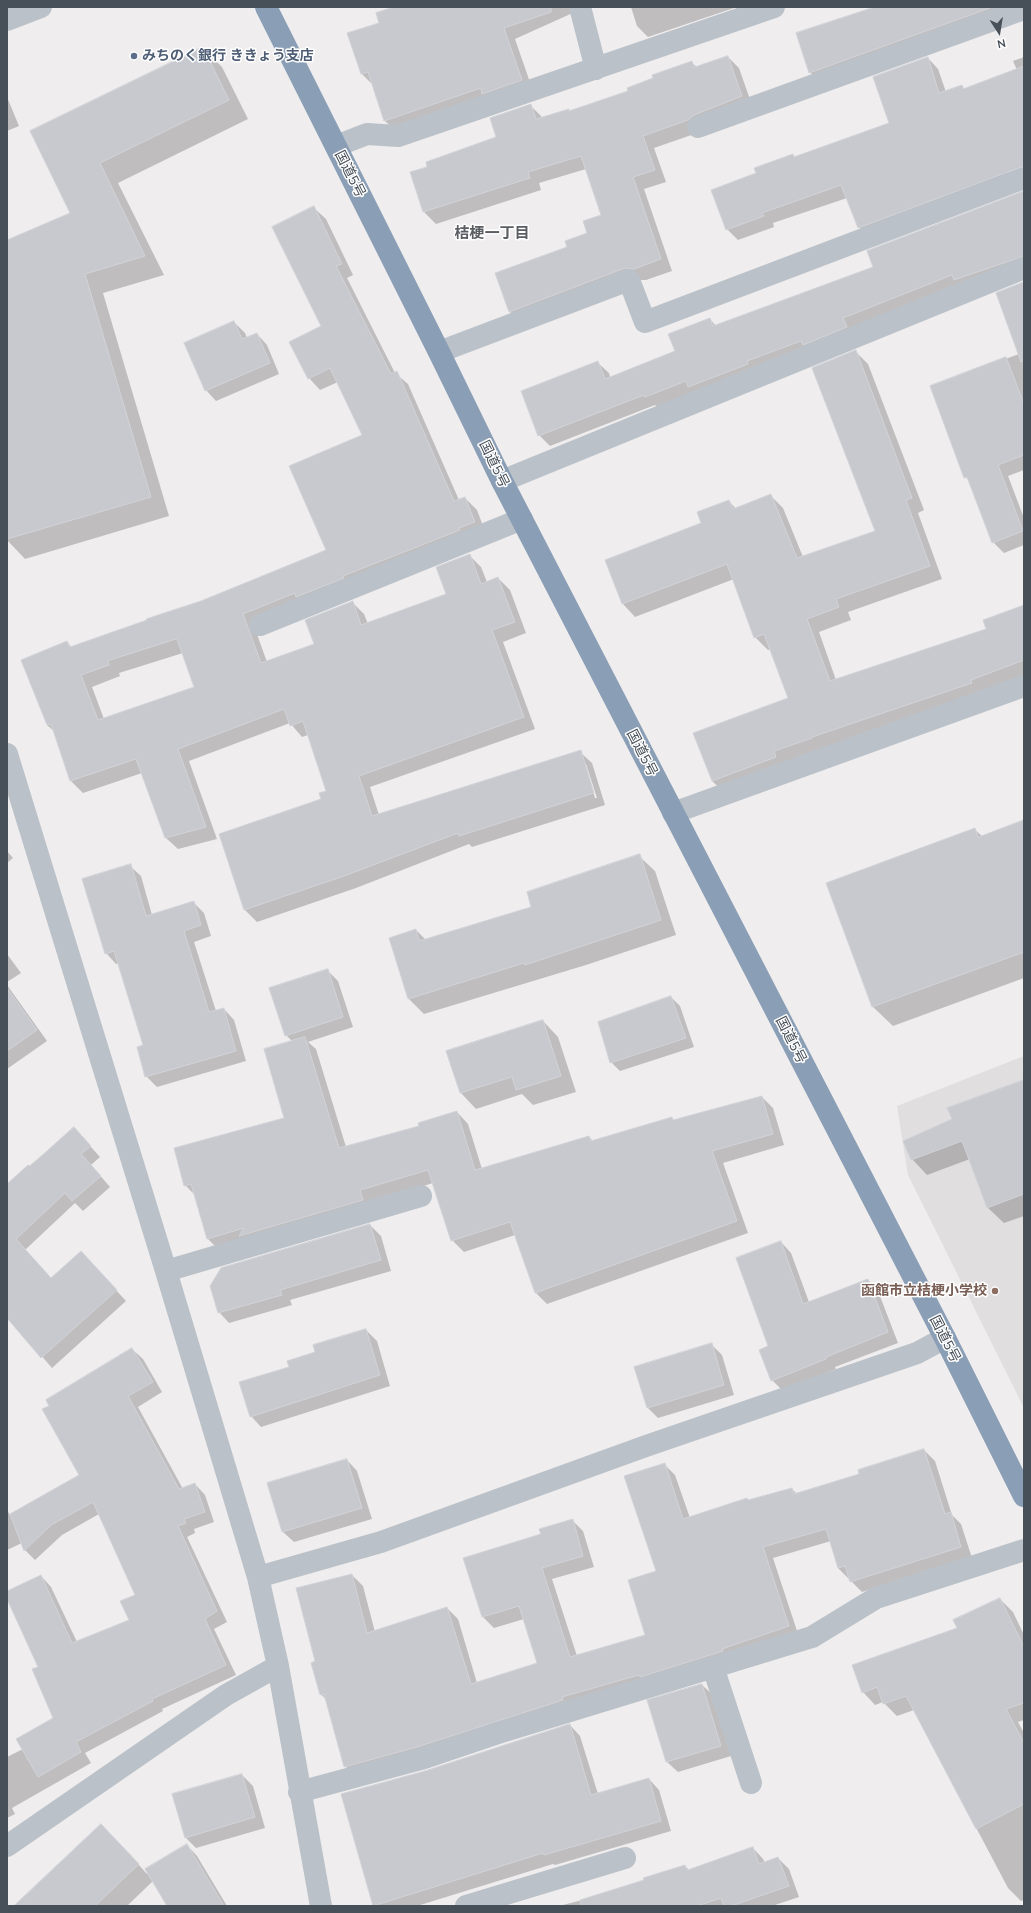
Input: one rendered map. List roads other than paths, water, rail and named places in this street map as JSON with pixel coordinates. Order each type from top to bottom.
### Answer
[{"type":"highway","name":"国道5号","points":[[266,7],[502,481],[945,1338],[1024,1496]]},
{"type":"street","points":[[7,20],[42,7]]},
{"type":"street","points":[[580,7],[596,69]]},
{"type":"street","points":[[336,146],[367,134],[398,136],[774,7]]},
{"type":"street","points":[[698,127],[1024,9]]},
{"type":"street","points":[[439,352],[629,280],[645,322],[1024,178]]},
{"type":"street","points":[[502,481],[1024,268]]},
{"type":"street","points":[[260,625],[522,519]]},
{"type":"street","points":[[673,813],[1024,686]]},
{"type":"street","points":[[7,754],[166,1271],[258,1577],[278,1666],[321,1906]]},
{"type":"street","points":[[166,1271],[421,1196]]},
{"type":"street","points":[[258,1577],[381,1542],[646,1446],[917,1353],[945,1338]]},
{"type":"street","points":[[300,1792],[421,1759],[506,1730],[812,1637],[876,1598],[1024,1550]]},
{"type":"street","points":[[7,1846],[226,1695],[278,1666]]},
{"type":"street","points":[[713,1667],[750,1783]]},
{"type":"street","points":[[466,1906],[625,1858]]},
{"type":"place","name":"みちのく銀行 ききょう支店","points":[[134,56]]},
{"type":"place","name":"函館市立桔梗小学校","points":[[995,1291]]},
{"type":"district","name":"桔梗一丁目","points":[[492,233]]}]
